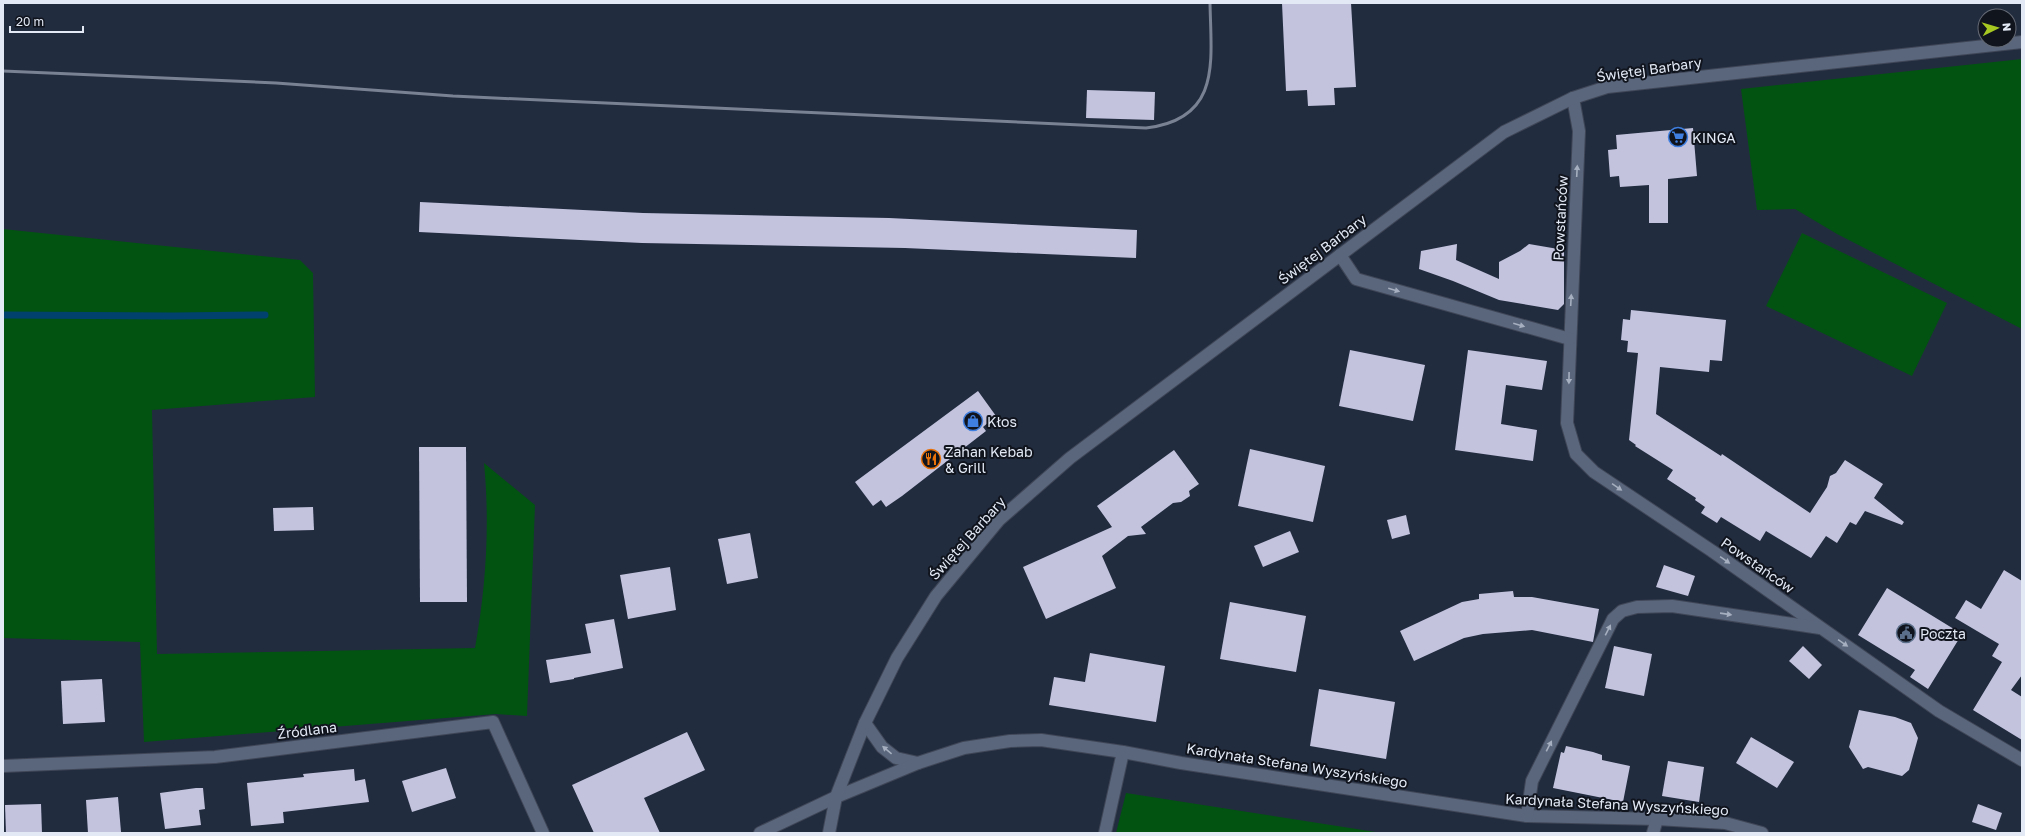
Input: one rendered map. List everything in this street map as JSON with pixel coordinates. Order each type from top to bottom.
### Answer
[{"type":"street","name":"Świętej Barbary","points":[[829,833],[836,797],[865,723],[897,658],[936,596],[999,520],[1070,458],[1504,132],[1573,98],[1607,88],[2022,42]]},
{"type":"street","name":"Powstańców","points":[[1573,98],[1579,131],[1568,423],[1576,454],[1594,472],[1712,551],[1939,711],[2022,760]]},
{"type":"street","points":[[1340,255],[1356,279],[1570,339]]},
{"type":"street","points":[[1527,816],[1532,781],[1613,619],[1622,611],[1637,607],[1672,606],[1823,629]]},
{"type":"street","name":"Źródlana","points":[[3,766],[215,757],[493,722],[543,833]]},
{"type":"street","points":[[865,723],[882,746],[896,758],[918,763]]},
{"type":"street","name":"Kardynała Stefana Wyszyńskiego","points":[[760,833],[836,797],[918,763],[964,748],[1010,741],[1041,740],[1527,816],[1657,819],[1725,823],[1762,833]]},
{"type":"street","points":[[1105,833],[1123,752]]},
{"type":"street","points":[[1653,833],[1657,819]]},
{"type":"green space","points":[[2022,59],[2022,329],[1837,234],[1795,209],[1757,210],[1741,89]]},
{"type":"green space","points":[[3,229],[300,260],[313,273],[315,397],[152,410],[157,654],[475,648],[482,602],[486,556],[487,509],[484,463],[535,505],[527,716],[496,714],[144,742],[140,642],[3,638]]},
{"type":"green space","points":[[1802,233],[1947,303],[1912,376],[1766,306]]},
{"type":"green space","points":[[1126,793],[1382,833],[1116,833]]},
{"type":"building","points":[[1282,3],[1351,3],[1356,87],[1334,88],[1335,105],[1308,106],[1307,90],[1286,91]]},
{"type":"building","points":[[1087,90],[1155,92],[1154,120],[1086,118]]},
{"type":"building","points":[[1693,128],[1697,176],[1668,179],[1668,223],[1649,223],[1649,185],[1620,187],[1619,176],[1610,177],[1608,150],[1617,149],[1616,135]]},
{"type":"building","points":[[420,202],[643,213],[889,218],[1137,230],[1136,258],[905,248],[642,243],[419,232]]},
{"type":"building","points":[[1457,244],[1456,260],[1499,279],[1499,262],[1520,251],[1529,244],[1564,250],[1564,304],[1558,310],[1499,300],[1419,269],[1421,251]]},
{"type":"building","points":[[1631,310],[1726,320],[1722,361],[1710,360],[1709,372],[1660,367],[1656,414],[1721,456],[1722,454],[1810,513],[1827,487],[1830,476],[1836,473],[1845,460],[1883,484],[1874,498],[1904,522],[1902,525],[1865,511],[1856,525],[1850,522],[1837,543],[1826,536],[1811,558],[1766,531],[1760,541],[1721,517],[1717,523],[1701,513],[1705,507],[1695,500],[1696,498],[1667,479],[1673,470],[1635,446],[1636,445],[1629,440],[1638,353],[1627,352],[1628,341],[1621,340],[1623,319],[1630,320]]},
{"type":"building","points":[[1350,350],[1425,365],[1413,421],[1339,406]]},
{"type":"building","points":[[1468,350],[1547,361],[1542,390],[1506,385],[1501,424],[1537,430],[1533,461],[1455,450]]},
{"type":"building","points":[[978,391],[996,416],[983,427],[986,431],[886,507],[881,500],[873,506],[855,482]]},
{"type":"building","points":[[419,447],[466,447],[467,602],[420,602]]},
{"type":"building","points":[[1250,449],[1325,466],[1313,522],[1238,506]]},
{"type":"building","points":[[1174,450],[1199,484],[1189,491],[1190,496],[1181,502],[1173,503],[1141,527],[1146,534],[1128,536],[1102,556],[1116,588],[1046,619],[1023,567],[1112,527],[1097,506]]},
{"type":"building","points":[[313,507],[314,530],[274,531],[273,508]]},
{"type":"building","points":[[1406,515],[1410,534],[1392,539],[1387,520]]},
{"type":"building","points":[[1290,531],[1299,552],[1263,567],[1254,546]]},
{"type":"building","points":[[750,533],[758,578],[727,584],[718,539]]},
{"type":"building","points":[[1664,565],[1695,576],[1688,596],[1656,587]]},
{"type":"building","points":[[670,567],[676,610],[628,619],[620,575]]},
{"type":"building","points":[[2004,570],[2022,581],[2022,675],[2011,690],[2022,697],[2022,740],[1973,710],[2002,662],[1992,656],[1999,644],[1955,618],[1966,600],[1981,609]]},
{"type":"building","points":[[1887,588],[1962,634],[1928,689],[1910,677],[1915,670],[1858,635]]},
{"type":"building","points":[[1513,591],[1514,597],[1532,597],[1599,609],[1593,642],[1532,630],[1483,634],[1464,638],[1414,661],[1400,631],[1462,602],[1479,599],[1479,594]]},
{"type":"building","points":[[1230,602],[1306,616],[1296,672],[1220,659]]},
{"type":"building","points":[[614,619],[623,668],[550,683],[546,660],[591,653],[585,624]]},
{"type":"building","points":[[1614,646],[1652,654],[1644,696],[1605,688]]},
{"type":"building","points":[[1803,646],[1822,665],[1809,679],[1789,661]]},
{"type":"building","points":[[1090,653],[1165,666],[1156,722],[1049,705],[1054,677],[1085,682]]},
{"type":"building","points":[[102,679],[105,722],[63,724],[61,681]]},
{"type":"building","points":[[1319,689],[1395,702],[1386,759],[1310,746]]},
{"type":"building","points":[[1859,710],[1895,717],[1911,723],[1918,738],[1909,770],[1902,776],[1868,767],[1863,769],[1849,747]]},
{"type":"building","points":[[687,732],[705,770],[644,798],[660,833],[594,833],[572,785]]},
{"type":"building","points":[[1751,737],[1794,762],[1777,788],[1736,763]]},
{"type":"building","points":[[1566,746],[1602,755],[1602,760],[1630,766],[1623,802],[1553,788],[1561,752],[1564,753]]},
{"type":"building","points":[[1668,761],[1704,767],[1699,802],[1662,796]]},
{"type":"building","points":[[446,768],[456,798],[412,812],[402,781]]},
{"type":"building","points":[[354,769],[355,781],[365,779],[369,802],[283,812],[284,823],[251,826],[247,783],[304,777],[303,774]]},
{"type":"building","points":[[203,788],[205,809],[199,810],[201,825],[165,829],[160,793]]},
{"type":"building","points":[[118,797],[121,832],[88,833],[86,800]]},
{"type":"building","points":[[41,804],[42,833],[6,833],[5,805]]},
{"type":"building","points":[[1978,804],[2002,813],[1996,830],[1972,822]]},
{"type":"waterway","points":[[3,315],[265,315]]},
{"type":"railway","points":[[3,71],[276,83],[453,96],[1146,128],[1171,122],[1188,113],[1200,100],[1207,84],[1210,66],[1210,3]]},
{"type":"place","name":"KINGA","points":[[1678,137]]},
{"type":"place","name":"Kłos","points":[[973,421]]},
{"type":"place","name":"Zahan Kebab & Grill","points":[[931,459]]},
{"type":"place","name":"Poczta","points":[[1906,633]]}]
